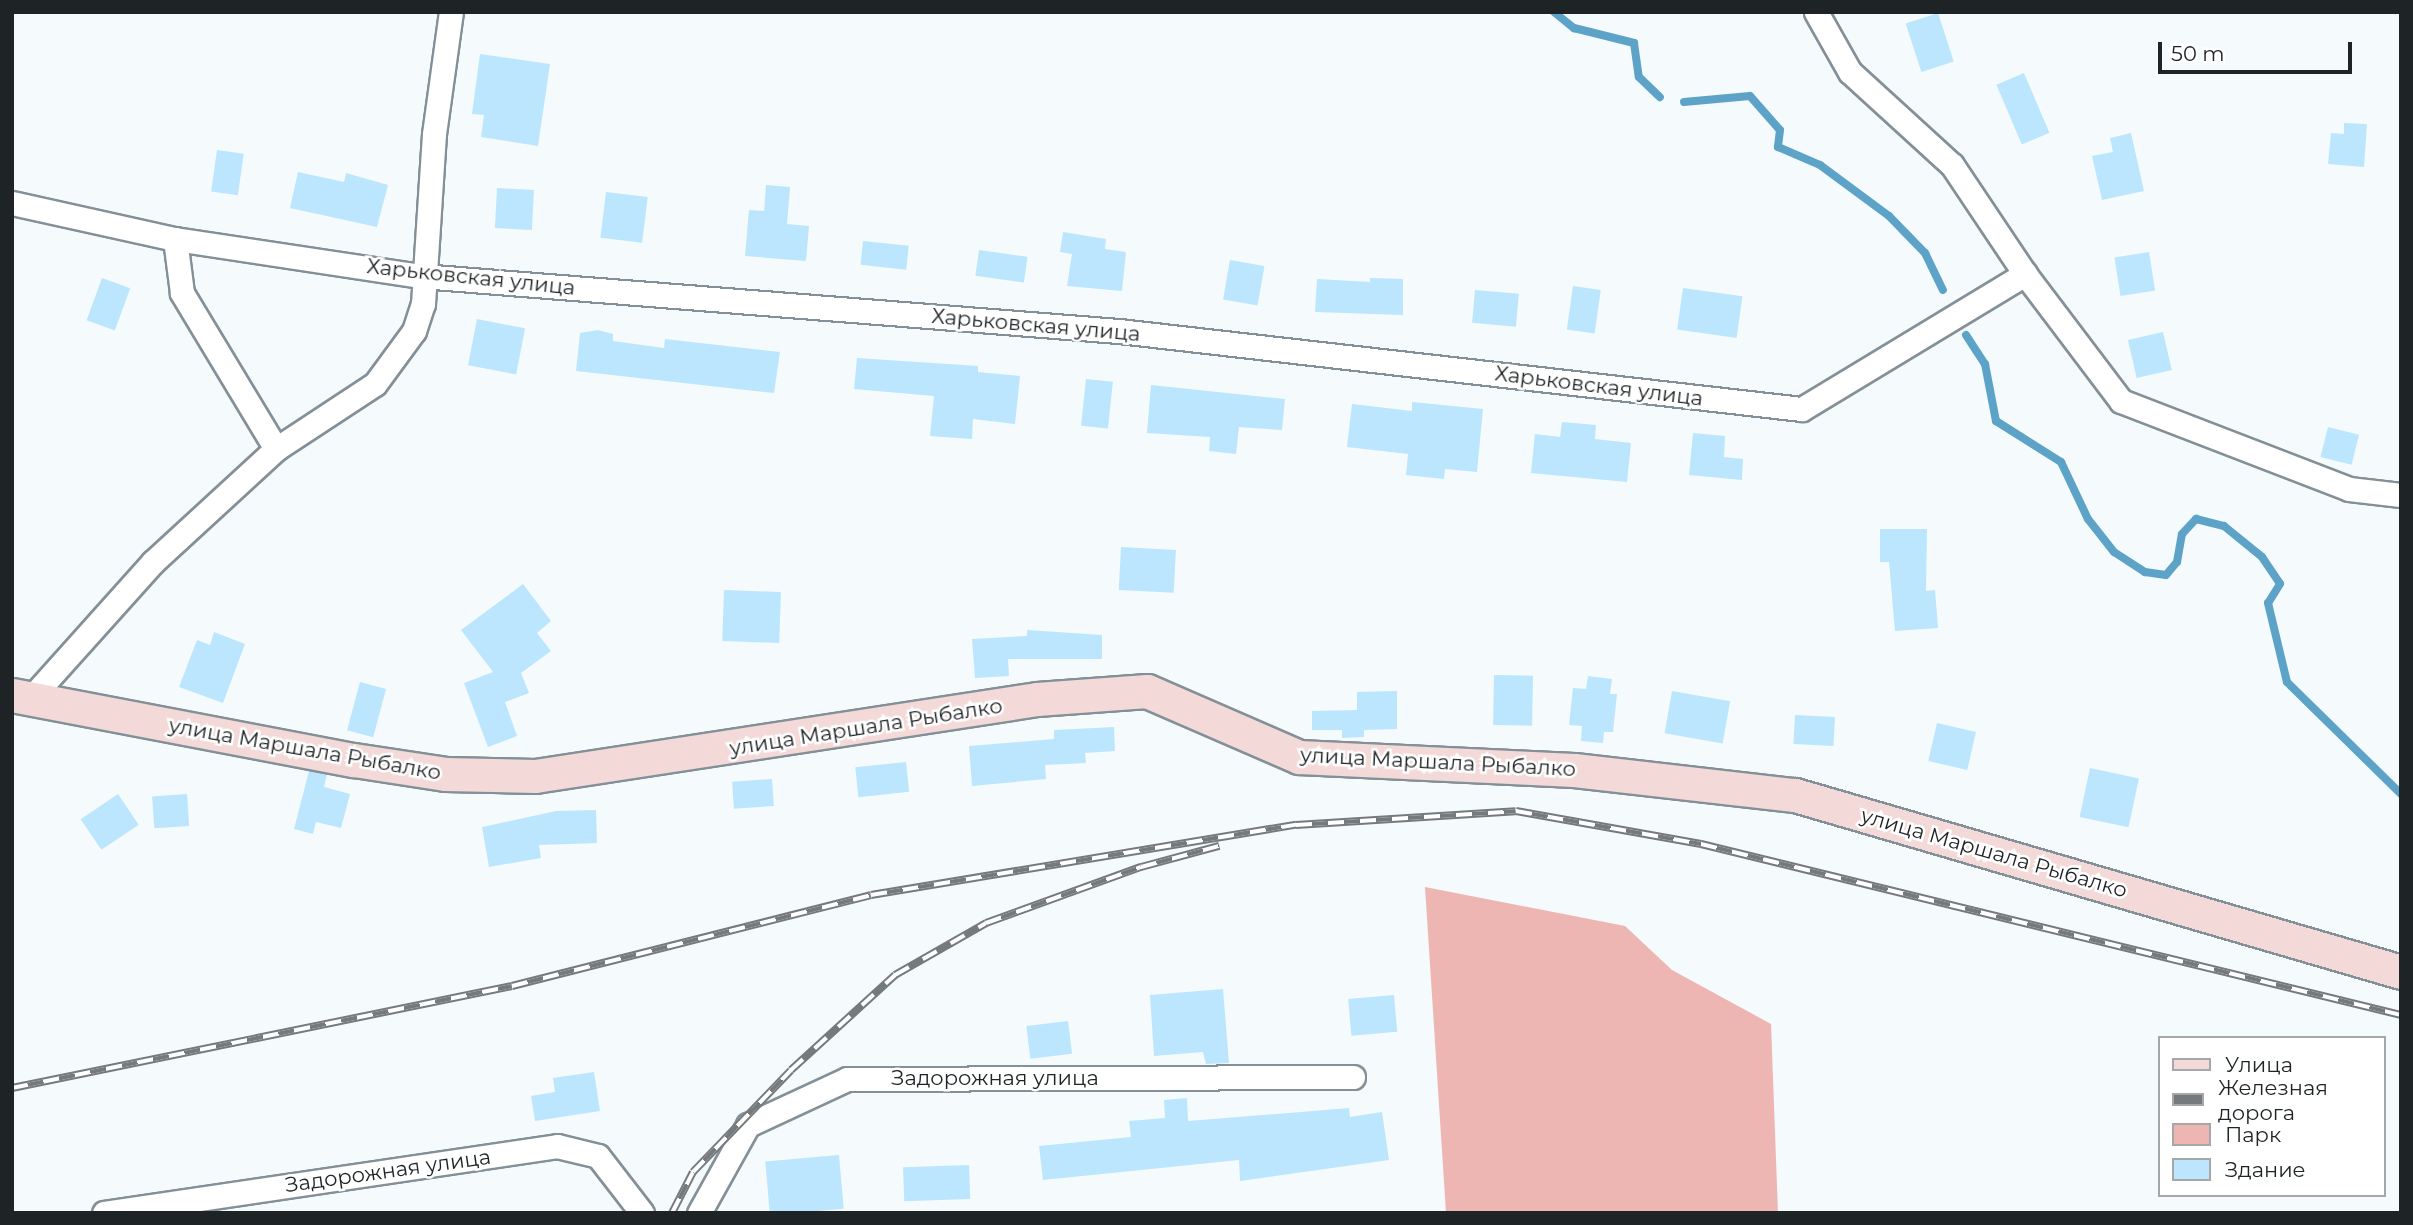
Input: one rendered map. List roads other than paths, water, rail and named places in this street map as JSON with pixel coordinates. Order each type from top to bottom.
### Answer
[{"type":"street","points":[[21,697],[153,562],[276,449],[375,384],[414,331],[423,304],[421,276],[452,12]]},
{"type":"street","points":[[1815,12],[1850,72],[1952,164],[2025,274],[2121,401],[2349,489],[2401,495]]},
{"type":"street","name":"Харьковская улица","points":[[12,203],[174,239],[421,276],[1119,331],[1802,409],[2025,274]]},
{"type":"street","points":[[174,239],[182,293],[276,449]]},
{"type":"street","name":"улица Маршала Рыбалко","points":[[21,697],[380,764],[446,774],[535,776],[1037,699],[1147,691],[1299,757],[1574,769],[1795,795],[2401,972]]},
{"type":"street","name":"Задорожная улица","points":[[699,1213],[748,1125],[846,1079],[1353,1077]]},
{"type":"street","name":"Задорожная улица","points":[[104,1213],[557,1146],[598,1156],[642,1213]]},
{"type":"waterway","points":[[1554,12],[1574,28],[1634,43],[1639,77],[1660,97]]},
{"type":"waterway","points":[[1684,102],[1750,96],[1780,130],[1778,147],[1820,165],[1889,216],[1925,253],[1943,290]]},
{"type":"waterway","points":[[1966,335],[1985,364],[1996,421],[2061,462],[2088,519],[2114,552],[2145,572],[2166,575],[2177,562],[2182,534],[2196,519],[2224,526],[2262,557],[2280,584],[2268,603],[2287,682],[2401,794]]},
{"type":"railway","points":[[12,1088],[512,986],[871,895],[1296,825],[1516,811],[1701,844],[2401,1015]]},
{"type":"railway","points":[[672,1213],[693,1172],[791,1070],[895,975],[986,923],[1141,867],[1219,846]]}]
